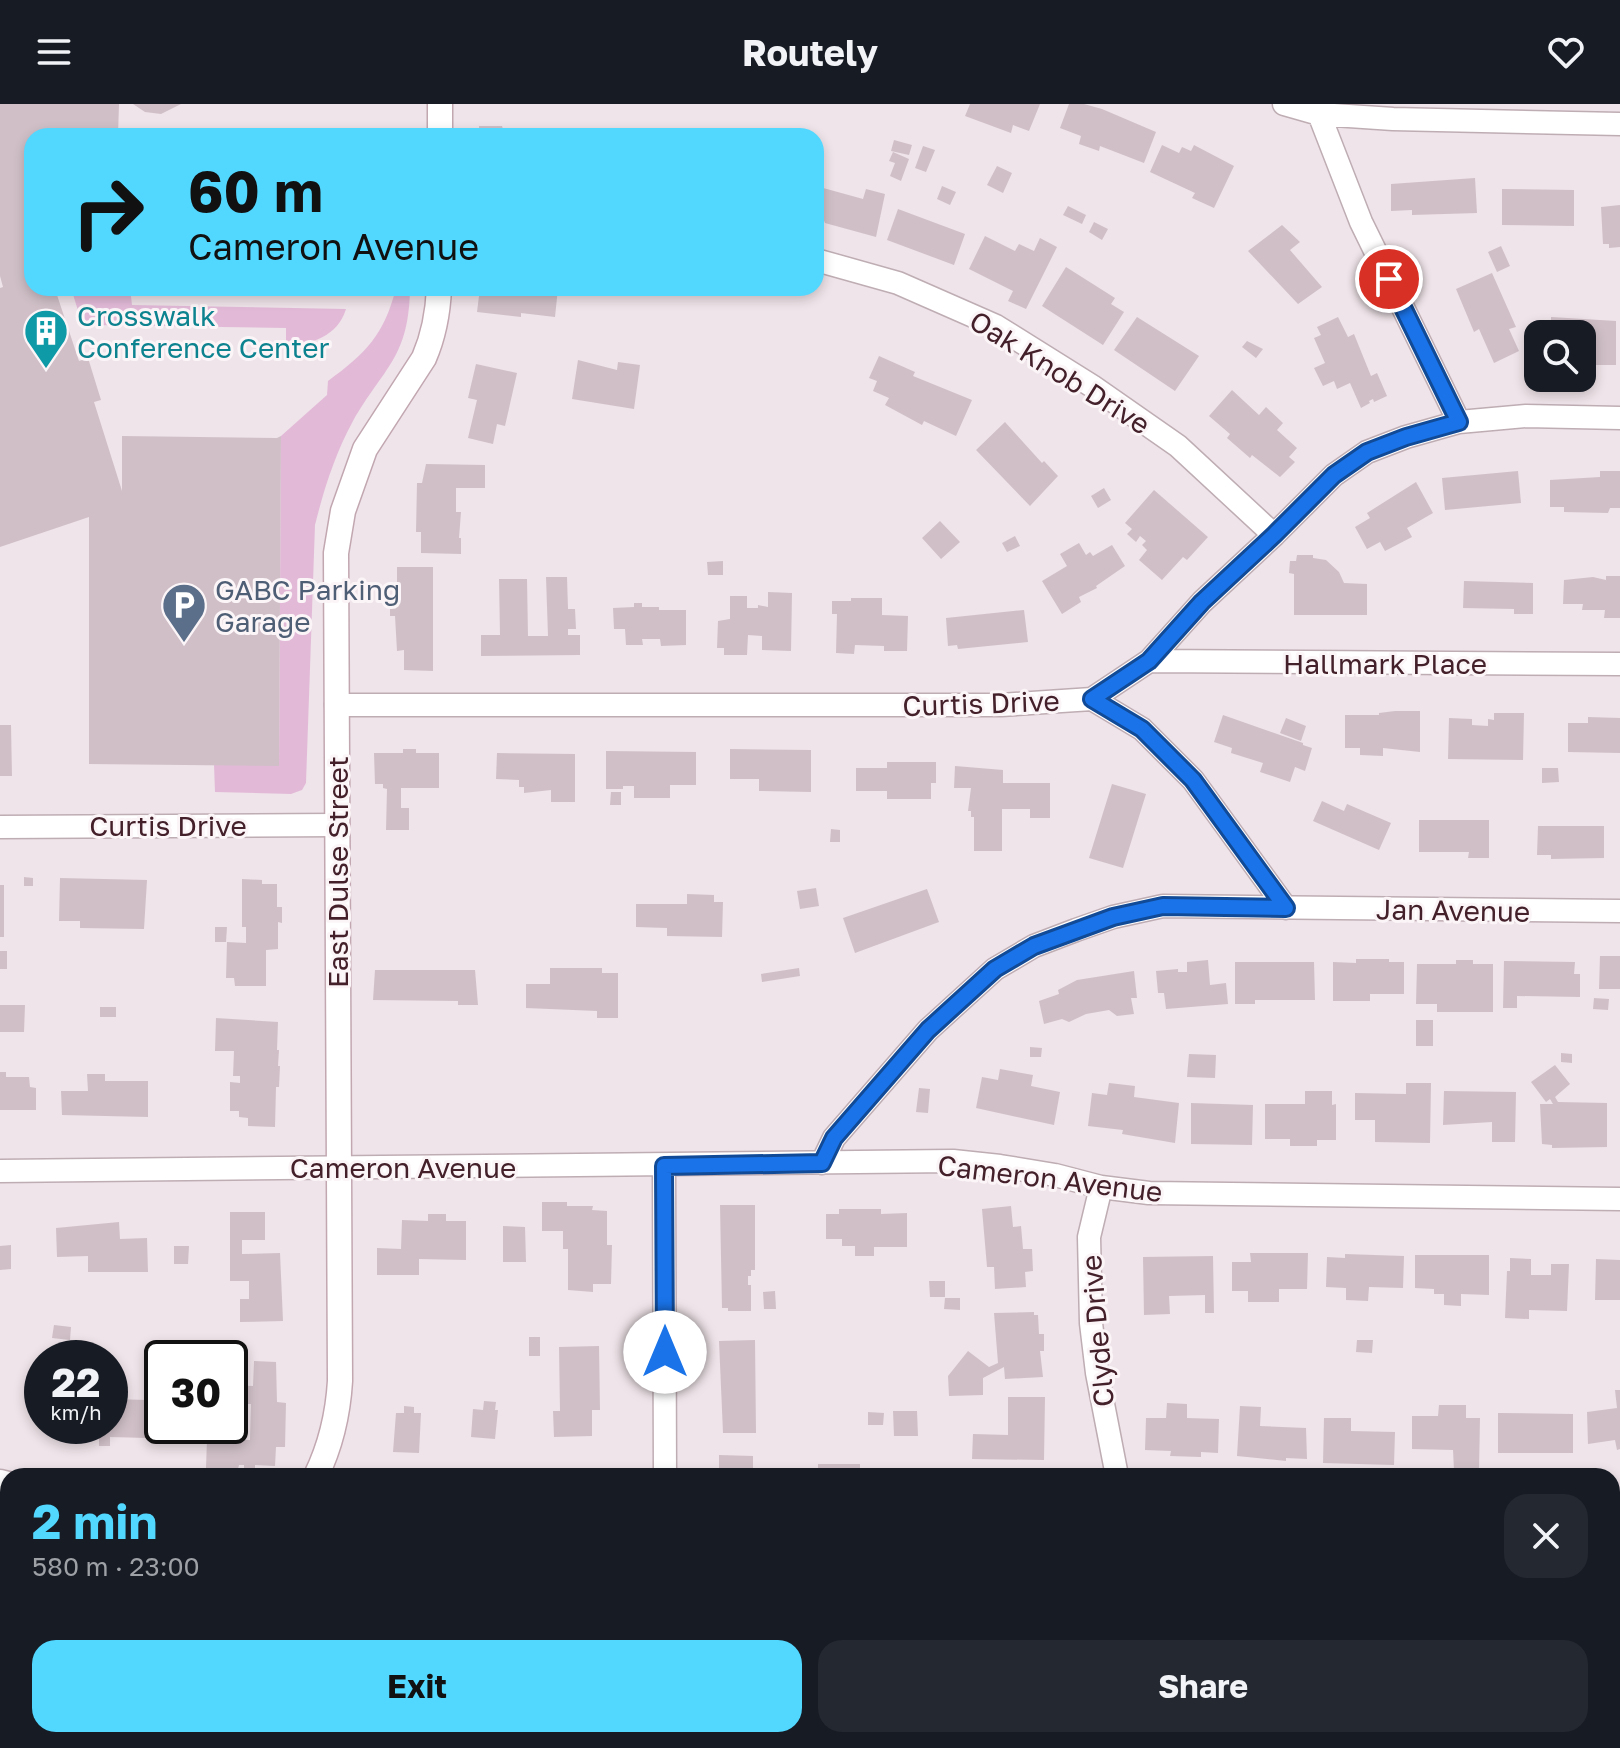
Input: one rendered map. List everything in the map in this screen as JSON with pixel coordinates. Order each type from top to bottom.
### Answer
[{"type":"street","points":[[440,104],[440,128]]},
{"type":"street","points":[[1284,104],[1393,119],[1620,124]]},
{"type":"street","points":[[1318,109],[1361,222],[1459,422]]},
{"type":"street","name":"Oak Knob Drive","points":[[824,262],[898,283],[996,326],[1092,386],[1178,446],[1274,535]]},
{"type":"street","name":"East Dulse Street","points":[[320,1468],[335,1425],[340,1381],[335,575],[343,511],[365,449],[424,358],[433,335],[438,296]]},
{"type":"street","name":"Curtis Drive","points":[[336,705],[1001,705],[1092,699],[1149,661],[1202,602],[1334,475],[1367,452],[1459,422],[1526,416],[1620,418]]},
{"type":"street","name":"Hallmark Place","points":[[1149,661],[1620,664]]},
{"type":"street","points":[[1092,699],[1142,729],[1193,780],[1286,908]]},
{"type":"street","name":"Curtis Drive","points":[[0,827],[337,825]]},
{"type":"street","name":"Jan Avenue","points":[[822,1163],[834,1138],[928,1030],[995,969],[1034,946],[1113,917],[1163,906],[1620,911]]},
{"type":"street","name":"Cameron Avenue","points":[[0,1171],[953,1161],[1055,1175],[1101,1187],[1149,1193],[1620,1199]]},
{"type":"street","points":[[664,1166],[665,1468]]},
{"type":"street","name":"Clyde Drive","points":[[1101,1187],[1089,1237],[1091,1323],[1115,1468]]},
{"type":"shaded area","points":[[73,296],[131,296],[132,305],[346,309],[337,326],[323,337],[286,347],[286,328],[89,325],[80,317]]},
{"type":"shaded area","points":[[394,296],[410,296],[400,347],[347,433],[315,525],[306,783],[302,790],[291,794],[215,792],[214,765],[279,765],[281,436],[327,395],[328,381],[372,342]]},
{"type":"building","name":"GABC Parking Garage","points":[[0,104],[119,104],[118,128],[24,128],[24,296],[57,296],[79,361],[88,358],[101,400],[94,402],[122,491],[122,436],[281,436],[279,766],[89,764],[89,517],[0,547],[0,288],[3,287],[0,276]]},
{"type":"building","points":[[133,104],[181,104],[161,114],[145,112]]},
{"type":"building","points":[[970,104],[1040,104],[1029,131],[1013,125],[1011,133],[965,116]]},
{"type":"building","points":[[1069,104],[1102,109],[1156,132],[1144,163],[1100,146],[1099,151],[1079,144],[1081,136],[1060,128]]},
{"type":"building","points":[[502,126],[503,128],[479,128]]},
{"type":"building","points":[[894,140],[912,145],[909,155],[891,151]]},
{"type":"building","points":[[1162,145],[1179,153],[1182,147],[1191,151],[1194,145],[1234,166],[1214,208],[1192,198],[1195,193],[1150,172]]},
{"type":"building","points":[[923,146],[935,150],[926,172],[915,168]]},
{"type":"building","points":[[893,152],[909,159],[901,181],[890,176],[895,163],[889,161]]},
{"type":"building","points":[[997,166],[1012,173],[1003,193],[987,185]]},
{"type":"building","points":[[1475,178],[1477,213],[1412,215],[1412,210],[1391,211],[1391,184]]},
{"type":"building","points":[[942,186],[956,192],[950,205],[937,199]]},
{"type":"building","points":[[824,188],[863,199],[866,189],[885,194],[876,237],[825,223]]},
{"type":"building","points":[[1502,189],[1574,190],[1574,226],[1502,225]]},
{"type":"building","points":[[1620,205],[1620,247],[1609,248],[1609,244],[1603,244],[1601,207]]},
{"type":"building","points":[[1068,206],[1086,215],[1082,224],[1063,215]]},
{"type":"building","points":[[898,209],[965,234],[954,265],[887,240]]},
{"type":"building","points":[[1094,222],[1108,229],[1102,240],[1089,232]]},
{"type":"building","points":[[1282,225],[1300,242],[1290,250],[1322,287],[1298,304],[1248,251]]},
{"type":"building","points":[[985,236],[1015,251],[1019,244],[1034,251],[1040,238],[1057,247],[1026,309],[1008,301],[1013,291],[969,269]]},
{"type":"building","points":[[1501,246],[1510,266],[1497,272],[1488,252]]},
{"type":"building","points":[[1066,267],[1115,298],[1111,304],[1124,312],[1103,345],[1042,306]]},
{"type":"building","points":[[1492,273],[1516,327],[1509,329],[1519,351],[1494,363],[1479,329],[1474,332],[1456,289]]},
{"type":"building","points":[[479,296],[557,296],[555,317],[477,312]]},
{"type":"building","points":[[1137,317],[1199,356],[1175,391],[1114,350]]},
{"type":"building","points":[[1338,317],[1348,337],[1354,334],[1371,376],[1377,373],[1387,396],[1374,402],[1373,399],[1361,408],[1350,383],[1337,389],[1334,381],[1323,386],[1314,368],[1325,363],[1314,338],[1321,335],[1317,327]]},
{"type":"building","points":[[1551,317],[1616,321],[1616,365],[1596,365],[1596,320],[1551,320]]},
{"type":"building","points":[[1247,341],[1263,349],[1256,358],[1242,347]]},
{"type":"building","points":[[879,356],[915,372],[913,376],[972,400],[956,436],[924,421],[922,425],[885,405],[889,398],[873,391],[877,381],[869,378]]},
{"type":"building","points":[[578,360],[617,370],[618,362],[640,365],[634,409],[572,399]]},
{"type":"building","points":[[476,364],[517,373],[505,426],[497,424],[493,444],[468,438],[477,400],[468,398]]},
{"type":"building","points":[[1232,390],[1259,415],[1266,407],[1283,423],[1277,430],[1297,448],[1289,457],[1295,462],[1280,477],[1252,455],[1250,458],[1227,438],[1230,434],[1209,416]]},
{"type":"building","points":[[1005,422],[1058,476],[1030,506],[976,450]]},
{"type":"building","points":[[426,464],[485,465],[485,488],[456,488],[456,512],[461,512],[461,554],[421,553],[421,532],[416,532],[417,483],[422,483]]},
{"type":"building","points":[[1518,471],[1521,503],[1445,510],[1442,478]]},
{"type":"building","points":[[1600,471],[1620,471],[1620,508],[1610,508],[1608,513],[1564,512],[1564,507],[1550,507],[1550,480],[1600,477]]},
{"type":"building","points":[[1416,482],[1433,513],[1407,528],[1412,537],[1385,551],[1380,542],[1367,549],[1355,527],[1370,518],[1367,513]]},
{"type":"building","points":[[1104,488],[1111,500],[1098,508],[1091,496]]},
{"type":"building","points":[[1154,490],[1208,537],[1187,560],[1183,557],[1162,580],[1139,560],[1147,550],[1142,545],[1146,541],[1140,536],[1136,542],[1127,534],[1132,529],[1125,523]]},
{"type":"building","points":[[940,521],[960,542],[941,559],[922,538]]},
{"type":"building","points":[[1015,536],[1020,546],[1007,552],[1002,543]]},
{"type":"building","points":[[1079,543],[1086,555],[1090,552],[1093,556],[1112,545],[1125,566],[1097,588],[1079,597],[1081,602],[1062,614],[1042,581],[1067,566],[1060,554]]},
{"type":"building","points":[[1297,555],[1313,555],[1313,558],[1326,560],[1339,572],[1344,583],[1367,584],[1367,615],[1294,615],[1294,574],[1289,573],[1290,561],[1296,561]]},
{"type":"building","points":[[723,561],[723,575],[708,575],[707,562]]},
{"type":"building","points":[[397,567],[433,567],[433,671],[404,670],[404,650],[397,651],[395,616],[390,616],[390,607],[397,607]]},
{"type":"building","points":[[1606,576],[1620,576],[1620,618],[1604,618],[1605,610],[1582,610],[1583,604],[1563,604],[1564,580],[1593,577],[1606,580]]},
{"type":"building","points":[[546,577],[567,577],[568,609],[575,609],[576,629],[568,629],[568,635],[580,635],[580,655],[481,656],[481,635],[500,635],[499,579],[527,579],[528,636],[548,636]]},
{"type":"building","points":[[1464,581],[1533,583],[1533,614],[1514,614],[1514,609],[1463,608]]},
{"type":"building","points":[[768,592],[792,593],[791,651],[762,650],[762,636],[748,635],[747,655],[724,655],[724,648],[717,648],[718,621],[730,619],[730,596],[747,596],[747,608],[758,608],[758,605],[768,607]]},
{"type":"building","points":[[851,598],[882,598],[882,615],[908,616],[907,651],[884,651],[884,646],[855,645],[854,654],[836,653],[837,614],[832,614],[832,601],[851,601]]},
{"type":"building","points":[[634,603],[642,603],[642,607],[659,607],[659,610],[686,610],[686,645],[661,646],[660,639],[642,639],[643,645],[626,645],[625,629],[614,629],[613,608],[634,607]]},
{"type":"building","points":[[1024,610],[1028,642],[958,649],[957,645],[948,646],[946,618]]},
{"type":"building","points":[[1395,711],[1420,711],[1420,752],[1383,748],[1383,756],[1360,755],[1360,748],[1345,748],[1345,715],[1379,715]]},
{"type":"building","points":[[1494,713],[1524,713],[1523,760],[1448,759],[1449,718],[1472,719],[1472,725],[1488,726],[1488,719],[1494,720]]},
{"type":"building","points":[[1223,715],[1312,748],[1305,771],[1295,767],[1290,782],[1260,772],[1263,763],[1231,753],[1232,748],[1214,742]]},
{"type":"building","points":[[1588,717],[1620,718],[1620,753],[1568,752],[1568,723],[1588,723]]},
{"type":"building","points":[[1286,718],[1306,726],[1301,741],[1280,733]]},
{"type":"building","points":[[0,725],[11,725],[12,776],[0,776]]},
{"type":"building","points":[[403,749],[416,749],[416,753],[439,753],[439,788],[401,788],[401,808],[409,808],[409,830],[386,830],[387,789],[383,788],[383,784],[375,784],[374,753],[403,753]]},
{"type":"building","points":[[730,749],[811,750],[811,792],[759,791],[759,779],[730,779]]},
{"type":"building","points":[[606,751],[696,752],[696,785],[670,785],[670,798],[634,798],[634,786],[606,789]]},
{"type":"building","points":[[497,753],[575,754],[575,802],[551,802],[551,790],[524,793],[524,787],[519,787],[519,780],[496,779]]},
{"type":"building","points":[[887,762],[936,762],[936,783],[931,783],[931,799],[887,799],[887,791],[856,791],[856,768],[887,768]]},
{"type":"building","points":[[955,766],[1003,770],[1003,783],[1050,783],[1050,818],[1030,818],[1030,809],[1002,809],[1002,851],[974,851],[974,817],[968,811],[971,788],[954,788]]},
{"type":"building","points":[[1542,768],[1558,768],[1559,782],[1542,783]]},
{"type":"building","points":[[1112,784],[1146,794],[1123,868],[1089,858]]},
{"type":"building","points":[[611,792],[621,792],[621,805],[610,805]]},
{"type":"building","points":[[1322,801],[1344,811],[1347,804],[1391,823],[1379,850],[1313,821]]},
{"type":"building","points":[[1419,820],[1489,820],[1489,858],[1468,858],[1469,852],[1419,852]]},
{"type":"building","points":[[1538,826],[1604,826],[1604,858],[1551,859],[1551,855],[1537,855]]},
{"type":"building","points":[[831,829],[840,830],[840,842],[830,842]]},
{"type":"building","points":[[24,877],[33,878],[33,886],[24,886]]},
{"type":"building","points":[[60,878],[147,880],[144,929],[80,928],[80,921],[59,921]]},
{"type":"building","points":[[242,879],[277,884],[277,907],[282,907],[282,923],[278,922],[278,949],[266,950],[266,986],[235,986],[234,978],[226,978],[227,942],[246,943],[246,927],[242,927]]},
{"type":"building","points":[[0,885],[4,885],[4,937],[0,937]]},
{"type":"building","points":[[816,888],[819,906],[800,909],[797,891]]},
{"type":"building","points":[[927,889],[939,922],[855,953],[843,918]]},
{"type":"building","points":[[687,894],[714,895],[714,902],[723,902],[722,937],[667,936],[667,928],[636,927],[636,904],[687,904]]},
{"type":"building","points":[[215,927],[227,927],[226,942],[215,942]]},
{"type":"building","points":[[0,951],[7,951],[7,969],[0,969]]},
{"type":"building","points":[[1600,956],[1620,956],[1620,989],[1599,989]]},
{"type":"building","points":[[1356,959],[1404,962],[1404,994],[1370,994],[1370,1001],[1333,1001],[1333,962],[1356,963]]},
{"type":"building","points":[[1208,960],[1210,985],[1226,983],[1228,1004],[1166,1009],[1164,993],[1158,993],[1156,971],[1178,969],[1178,972],[1187,972],[1187,962]]},
{"type":"building","points":[[1456,960],[1493,964],[1493,1012],[1437,1012],[1437,1004],[1416,1004],[1417,964],[1456,964]]},
{"type":"building","points":[[1504,961],[1575,962],[1574,974],[1580,974],[1580,997],[1517,996],[1517,1008],[1503,1008]]},
{"type":"building","points":[[1235,962],[1314,962],[1315,1000],[1255,1000],[1255,1004],[1235,1004]]},
{"type":"building","points":[[550,968],[602,968],[602,973],[618,973],[618,1018],[597,1018],[597,1011],[526,1008],[526,984],[550,984]]},
{"type":"building","points":[[799,968],[800,976],[762,982],[761,974]]},
{"type":"building","points":[[375,970],[475,970],[478,1005],[458,1005],[458,1001],[373,1000]]},
{"type":"building","points":[[1134,971],[1137,998],[1131,998],[1134,1014],[1117,1016],[1109,1010],[1086,1014],[1069,1022],[1062,1019],[1044,1024],[1039,1001],[1059,994],[1058,990],[1077,980]]},
{"type":"building","points":[[1594,998],[1609,999],[1608,1010],[1593,1009]]},
{"type":"building","points":[[0,1005],[25,1005],[24,1032],[0,1032]]},
{"type":"building","points":[[100,1007],[116,1007],[116,1017],[100,1017]]},
{"type":"building","points":[[216,1018],[278,1022],[280,1066],[275,1127],[248,1126],[248,1118],[239,1117],[239,1111],[230,1111],[230,1082],[240,1083],[240,1076],[233,1076],[234,1051],[215,1051]]},
{"type":"building","points":[[1416,1020],[1433,1020],[1433,1046],[1416,1046]]},
{"type":"building","points":[[1030,1047],[1042,1048],[1041,1057],[1030,1057]]},
{"type":"building","points":[[1561,1053],[1572,1054],[1572,1063],[1561,1062]]},
{"type":"building","points":[[1189,1054],[1216,1055],[1215,1078],[1187,1077]]},
{"type":"building","points":[[1555,1065],[1570,1084],[1555,1097],[1558,1102],[1607,1103],[1607,1147],[1552,1148],[1552,1145],[1542,1144],[1540,1104],[1553,1104],[1550,1099],[1546,1102],[1531,1082]]},
{"type":"building","points":[[1000,1069],[1033,1075],[1031,1086],[1060,1092],[1054,1125],[976,1108],[982,1077],[998,1080]]},
{"type":"building","points":[[0,1072],[6,1072],[6,1077],[29,1077],[30,1087],[36,1088],[36,1110],[0,1110]]},
{"type":"building","points":[[87,1074],[105,1074],[105,1081],[148,1081],[148,1117],[62,1115],[61,1091],[88,1091]]},
{"type":"building","points":[[1109,1083],[1135,1086],[1134,1097],[1179,1103],[1175,1143],[1122,1134],[1123,1130],[1088,1126],[1092,1093],[1107,1095]]},
{"type":"building","points":[[1406,1083],[1431,1083],[1430,1143],[1375,1142],[1375,1120],[1355,1120],[1355,1093],[1406,1094]]},
{"type":"building","points":[[919,1088],[930,1089],[928,1113],[916,1112]]},
{"type":"building","points":[[1305,1091],[1332,1091],[1332,1105],[1336,1104],[1336,1140],[1317,1140],[1317,1146],[1290,1146],[1290,1139],[1265,1139],[1265,1104],[1305,1104]]},
{"type":"building","points":[[1444,1091],[1516,1092],[1515,1142],[1492,1142],[1492,1122],[1443,1125]]},
{"type":"building","points":[[1191,1103],[1253,1105],[1252,1145],[1191,1144]]},
{"type":"building","points":[[542,1202],[567,1202],[567,1206],[593,1206],[592,1210],[607,1211],[607,1245],[612,1245],[611,1284],[593,1284],[593,1292],[568,1290],[568,1249],[563,1249],[563,1231],[542,1231]]},
{"type":"building","points":[[720,1205],[755,1205],[755,1270],[751,1270],[751,1276],[748,1276],[751,1311],[722,1308]]},
{"type":"building","points":[[1011,1206],[1013,1227],[1021,1226],[1023,1249],[1032,1249],[1033,1271],[1025,1272],[1026,1287],[995,1289],[994,1267],[987,1267],[982,1209]]},
{"type":"building","points":[[839,1209],[881,1209],[881,1214],[907,1213],[907,1247],[874,1247],[874,1256],[855,1256],[855,1246],[842,1246],[842,1239],[826,1239],[826,1214],[839,1214]]},
{"type":"building","points":[[230,1212],[265,1212],[265,1240],[242,1240],[242,1254],[280,1253],[283,1321],[240,1322],[240,1299],[249,1299],[249,1281],[230,1281]]},
{"type":"building","points":[[428,1214],[446,1214],[446,1221],[466,1221],[466,1260],[419,1259],[419,1275],[377,1275],[377,1248],[401,1249],[402,1220],[428,1221]]},
{"type":"building","points":[[119,1222],[120,1239],[147,1238],[148,1272],[88,1272],[88,1256],[57,1257],[56,1228]]},
{"type":"building","points":[[503,1226],[525,1227],[526,1262],[503,1262]]},
{"type":"building","points":[[11,1245],[11,1269],[0,1270],[0,1246]]},
{"type":"building","points":[[174,1246],[189,1246],[188,1264],[174,1264]]},
{"type":"building","points":[[1250,1253],[1308,1253],[1307,1289],[1279,1289],[1279,1302],[1248,1302],[1248,1291],[1232,1291],[1232,1262],[1251,1262]]},
{"type":"building","points":[[1345,1254],[1404,1256],[1403,1288],[1369,1287],[1368,1301],[1346,1300],[1346,1288],[1326,1287],[1327,1257],[1345,1258]]},
{"type":"building","points":[[1415,1255],[1489,1255],[1489,1295],[1461,1294],[1461,1306],[1444,1305],[1444,1294],[1434,1294],[1434,1289],[1415,1288]]},
{"type":"building","points":[[1213,1256],[1214,1313],[1205,1313],[1205,1295],[1169,1296],[1170,1314],[1144,1315],[1143,1257]]},
{"type":"building","points":[[1510,1258],[1531,1259],[1531,1275],[1551,1275],[1551,1264],[1569,1264],[1567,1311],[1529,1310],[1529,1319],[1505,1318]]},
{"type":"building","points":[[1596,1259],[1620,1260],[1620,1300],[1595,1300]]},
{"type":"building","points":[[929,1281],[945,1281],[945,1297],[930,1297]]},
{"type":"building","points":[[775,1291],[776,1309],[764,1309],[763,1292]]},
{"type":"building","points":[[945,1298],[960,1298],[960,1310],[944,1309]]},
{"type":"building","points":[[1034,1312],[1038,1315],[1039,1334],[1044,1334],[1044,1351],[1040,1351],[1043,1377],[1005,1379],[1004,1367],[983,1378],[983,1395],[949,1396],[948,1376],[968,1351],[989,1367],[998,1363],[994,1313]]},
{"type":"building","points":[[54,1325],[71,1327],[70,1340],[52,1338]]},
{"type":"building","points":[[529,1337],[540,1337],[540,1356],[529,1356]]},
{"type":"building","points":[[755,1340],[756,1433],[723,1433],[719,1341]]},
{"type":"building","points":[[1357,1340],[1373,1340],[1372,1353],[1356,1352]]},
{"type":"building","points":[[599,1346],[600,1410],[592,1410],[592,1436],[554,1437],[553,1411],[560,1411],[559,1347]]},
{"type":"building","points":[[254,1361],[276,1362],[277,1402],[286,1403],[285,1447],[276,1447],[275,1466],[206,1468],[207,1444],[248,1444],[251,1404],[248,1404],[248,1386],[253,1386]]},
{"type":"building","points":[[1615,1390],[1620,1390],[1620,1449],[1617,1450],[1615,1440],[1588,1444],[1587,1412],[1617,1408]]},
{"type":"building","points":[[1008,1397],[1045,1397],[1044,1460],[972,1459],[973,1434],[1008,1435]]},
{"type":"building","points":[[128,1399],[144,1400],[144,1438],[128,1437]]},
{"type":"building","points":[[484,1401],[496,1402],[495,1439],[471,1437],[473,1409],[483,1410]]},
{"type":"building","points":[[1167,1403],[1187,1404],[1187,1418],[1219,1419],[1218,1453],[1201,1452],[1201,1457],[1170,1456],[1171,1451],[1145,1450],[1146,1418],[1166,1418]]},
{"type":"building","points":[[1439,1405],[1466,1405],[1466,1418],[1480,1418],[1479,1468],[1454,1468],[1453,1450],[1412,1449],[1412,1416],[1438,1416]]},
{"type":"building","points":[[404,1406],[414,1407],[414,1413],[421,1413],[419,1453],[393,1452],[396,1413],[404,1413]]},
{"type":"building","points":[[1240,1406],[1261,1407],[1260,1426],[1306,1428],[1307,1459],[1286,1458],[1286,1461],[1237,1456]]},
{"type":"building","points":[[893,1411],[917,1411],[918,1436],[894,1436]]},
{"type":"building","points":[[868,1412],[884,1413],[883,1425],[868,1425]]},
{"type":"building","points":[[1498,1413],[1573,1414],[1573,1453],[1498,1453]]},
{"type":"building","points":[[1324,1418],[1351,1418],[1351,1431],[1395,1432],[1394,1465],[1323,1463]]},
{"type":"building","points":[[719,1455],[753,1456],[753,1468],[719,1468]]},
{"type":"building","points":[[818,1464],[860,1464],[860,1468],[818,1468]]},
{"type":"place","name":"Crosswalk Conference Center","points":[[46,370]]},
{"type":"place","name":"GABC Parking Garage","points":[[184,644]]},
{"type":"route","points":[[665,1352],[664,1166],[822,1163],[834,1138],[928,1030],[995,969],[1034,946],[1113,917],[1163,906],[1286,908],[1193,780],[1142,729],[1092,699],[1149,661],[1202,602],[1334,475],[1367,452],[1459,422],[1389,279]]}]
